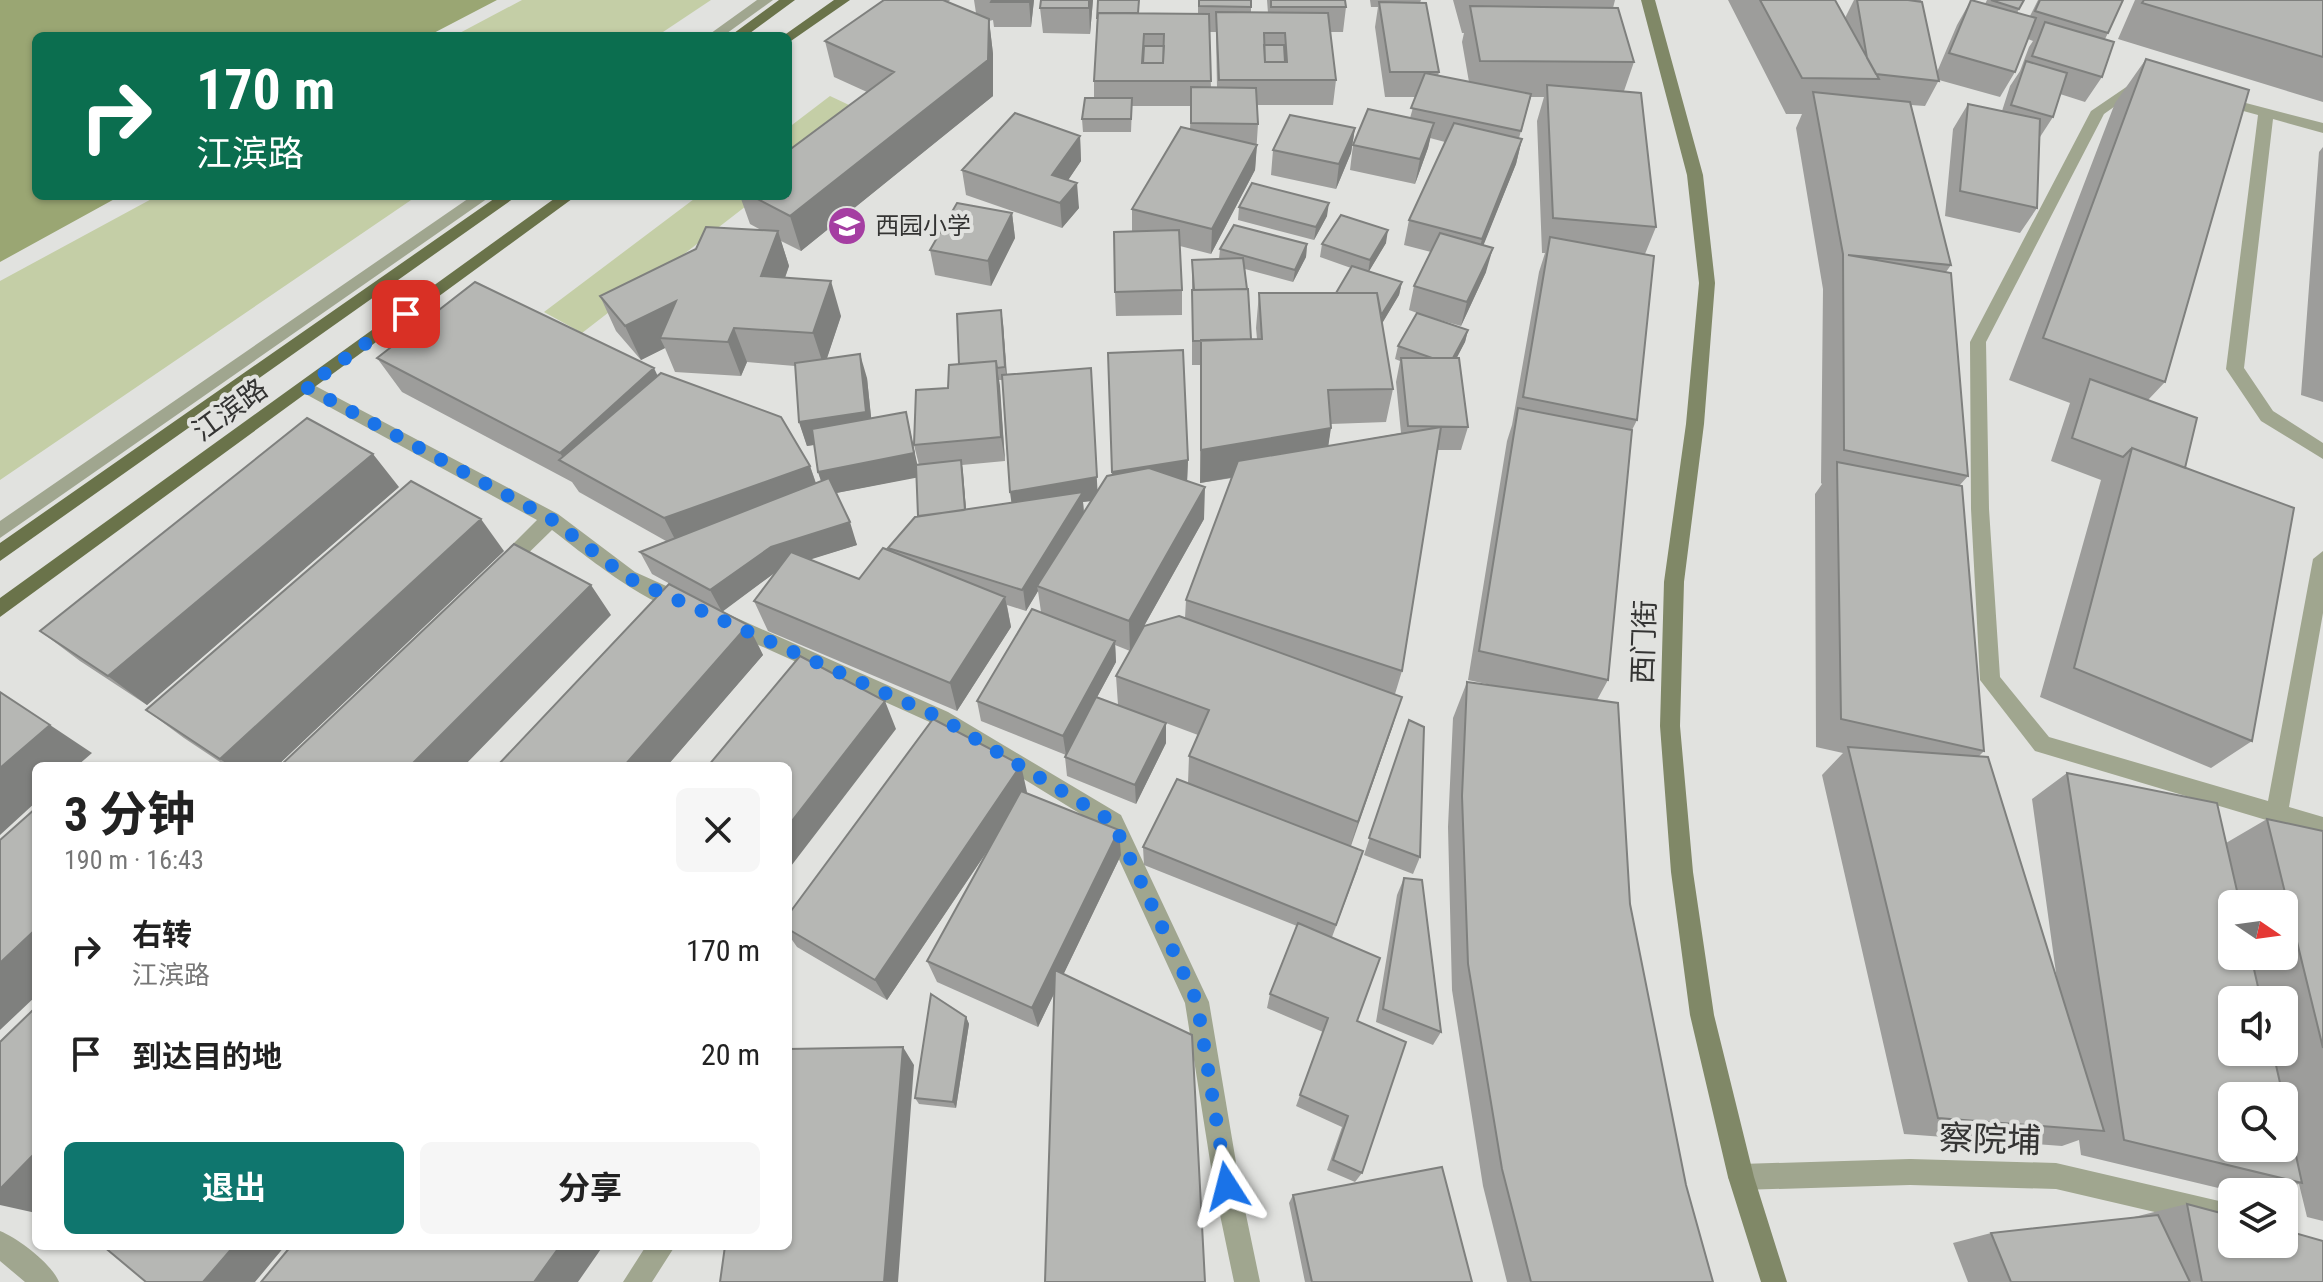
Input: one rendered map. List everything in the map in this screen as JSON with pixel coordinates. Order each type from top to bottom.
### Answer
[{"type":"main road","points":[[743,32],[788,0]]},
{"type":"main road","points":[[792,36],[843,0]]},
{"type":"main road","name":"江滨路","points":[[0,553],[503,200]]},
{"type":"main road","name":"江滨路","points":[[0,609],[563,200]]},
{"type":"street","points":[[720,32],[766,0]]},
{"type":"street","name":"西门街","points":[[1648,0],[1695,175],[1707,283],[1695,424],[1674,582],[1670,726],[1682,872],[1702,1015],[1741,1177],[1774,1282]]},
{"type":"street","points":[[2158,84],[2143,80],[2098,111],[1978,342],[1980,509],[1990,680],[2042,744],[2323,827]]},
{"type":"street","points":[[2204,96],[2323,128]]},
{"type":"street","points":[[2266,113],[2235,369],[2267,416],[2323,452]]},
{"type":"street","points":[[0,531],[477,200]]},
{"type":"street","points":[[306,387],[551,519],[628,578],[937,724],[1113,822],[1197,1002],[1227,1186],[1247,1282]]},
{"type":"street","points":[[486,583],[551,519]]},
{"type":"street","points":[[2277,813],[2323,559]]},
{"type":"street","name":"察院埔","points":[[1741,1177],[1910,1172],[2056,1176],[2218,1214]]},
{"type":"street","points":[[0,1244],[46,1282]]},
{"type":"street","points":[[636,1282],[659,1250]]},
{"type":"shaded area","points":[[0,0],[497,0],[436,32],[32,32],[32,200],[113,200],[0,262]]},
{"type":"shaded area","points":[[522,0],[711,0],[663,32],[462,32]]},
{"type":"shaded area","points":[[830,96],[866,113],[792,171],[792,125]]},
{"type":"shaded area","points":[[150,200],[411,200],[0,480],[0,281]]},
{"type":"shaded area","points":[[693,200],[754,200],[582,333],[544,312]]},
{"type":"building","points":[[884,0],[943,0],[989,19],[988,60],[790,216],[760,200],[792,200],[792,148],[894,72],[825,41]]},
{"type":"building","points":[[1029,0],[1029,2],[991,2]]},
{"type":"building","points":[[1041,0],[1089,0],[1089,8],[1040,8]]},
{"type":"building","points":[[1098,0],[1139,0],[1138,13],[1098,13],[1097,19]]},
{"type":"building","points":[[1199,0],[1251,0],[1251,7],[1199,6]]},
{"type":"building","points":[[1271,0],[1345,0],[1346,7],[1271,7]]},
{"type":"building","points":[[1760,0],[1835,0],[1879,79],[1802,78]]},
{"type":"building","points":[[1857,0],[1922,2],[1939,81],[1876,74],[1867,58]]},
{"type":"building","points":[[1971,0],[2036,18],[2015,72],[1949,53]]},
{"type":"building","points":[[1991,0],[2024,0],[2019,9]]},
{"type":"building","points":[[2040,0],[2123,0],[2108,33],[2035,11]]},
{"type":"building","points":[[2144,0],[2323,0],[2323,57],[2142,3]]},
{"type":"building","points":[[1379,2],[1426,3],[1439,72],[1390,72]]},
{"type":"building","points":[[1470,6],[1618,8],[1634,62],[1480,61]]},
{"type":"building","points":[[1216,12],[1328,13],[1336,80],[1219,80]],"holes":[[[1264,33],[1285,33],[1287,62],[1265,62]]]},
{"type":"building","points":[[1098,13],[1209,14],[1211,81],[1094,81]],"holes":[[[1144,34],[1164,34],[1163,63],[1142,63]]]},
{"type":"building","points":[[2045,22],[2114,42],[2102,77],[2032,56]]},
{"type":"building","points":[[1264,45],[1284,45],[1285,62],[1265,62]]},
{"type":"building","points":[[1144,46],[1164,46],[1163,63],[1143,63]]},
{"type":"building","points":[[2146,59],[2249,90],[2165,382],[2043,338]]},
{"type":"building","points":[[2026,61],[2067,73],[2053,117],[2011,105]]},
{"type":"building","points":[[1425,73],[1531,94],[1521,131],[1411,108]]},
{"type":"building","points":[[1547,85],[1641,93],[1656,227],[1553,218]]},
{"type":"building","points":[[1191,87],[1256,88],[1258,124],[1191,123]]},
{"type":"building","points":[[1813,92],[1910,102],[1951,265],[1848,255],[1951,273],[1968,476],[1844,450],[1843,254]]},
{"type":"building","points":[[1085,98],[1132,98],[1131,119],[1082,119]]},
{"type":"building","points":[[1968,104],[2040,119],[2037,208],[1960,191]]},
{"type":"building","points":[[1368,109],[1434,123],[1420,159],[1353,145]]},
{"type":"building","points":[[1015,113],[1080,136],[1052,175],[1077,183],[1060,203],[962,170]]},
{"type":"building","points":[[1290,115],[1355,128],[1339,164],[1273,150]]},
{"type":"building","points":[[1454,123],[1522,139],[1482,239],[1409,220]]},
{"type":"building","points":[[1181,127],[1257,145],[1212,229],[1132,209]]},
{"type":"building","points":[[1252,183],[1329,203],[1316,227],[1239,207]]},
{"type":"building","points":[[957,203],[1012,213],[988,261],[930,250]]},
{"type":"building","points":[[1341,215],[1388,230],[1370,260],[1322,244]]},
{"type":"building","points":[[1234,225],[1307,244],[1295,270],[1220,249]]},
{"type":"building","points":[[706,227],[778,231],[761,276],[831,281],[813,333],[734,328],[728,342],[660,338],[676,301],[625,326],[600,296],[696,249]]},
{"type":"building","points":[[1179,230],[1182,290],[1115,292],[1114,232]]},
{"type":"building","points":[[1440,233],[1493,248],[1467,302],[1414,286]]},
{"type":"building","points":[[1550,237],[1654,256],[1637,420],[1523,397]]},
{"type":"building","points":[[1243,258],[1247,289],[1194,290],[1192,260]]},
{"type":"building","points":[[1352,266],[1402,282],[1382,314],[1377,293],[1336,293]]},
{"type":"building","points":[[475,282],[654,368],[560,453],[377,358]]},
{"type":"building","points":[[1248,289],[1251,339],[1193,341],[1192,290]]},
{"type":"building","points":[[1259,293],[1377,293],[1393,389],[1328,390],[1331,428],[1201,450],[1201,340],[1262,339]]},
{"type":"building","points":[[1001,310],[1005,367],[997,368],[996,361],[959,364],[957,314]]},
{"type":"building","points":[[1417,313],[1468,330],[1453,358],[1432,358],[1398,346]]},
{"type":"building","points":[[1183,350],[1188,460],[1112,472],[1108,353]]},
{"type":"building","points":[[860,354],[866,412],[799,422],[795,363]]},
{"type":"building","points":[[1401,358],[1459,358],[1468,427],[1408,426]]},
{"type":"building","points":[[996,361],[1001,437],[914,445],[916,390],[948,388],[949,365]]},
{"type":"building","points":[[1091,368],[1097,477],[1010,492],[1002,375]]},
{"type":"building","points":[[661,373],[781,417],[810,466],[664,518],[559,460]]},
{"type":"building","points":[[2090,379],[2197,418],[2185,468],[2132,448],[2123,457],[2072,438]]},
{"type":"building","points":[[1518,408],[1632,430],[1608,680],[1479,651]]},
{"type":"building","points":[[906,412],[914,453],[818,472],[812,429]]},
{"type":"building","points":[[307,418],[373,454],[108,676],[40,631]]},
{"type":"building","points":[[1441,427],[1402,671],[1186,600],[1238,461]]},
{"type":"building","points":[[2132,448],[2294,508],[2252,741],[2074,668]]},
{"type":"building","points":[[961,460],[965,510],[918,516],[916,465]]},
{"type":"building","points":[[1837,462],[1962,486],[1984,751],[1841,719]]},
{"type":"building","points":[[1149,468],[1205,487],[1129,621],[1037,586],[1107,476]]},
{"type":"building","points":[[829,478],[850,522],[771,547],[710,590],[640,552]]},
{"type":"building","points":[[411,481],[481,519],[220,759],[146,710]]},
{"type":"building","points":[[1083,492],[1022,590],[888,548],[915,517]]},
{"type":"building","points":[[514,544],[591,585],[414,762],[284,762]]},
{"type":"building","points":[[883,548],[1005,597],[950,683],[754,601],[791,552],[859,579]]},
{"type":"building","points":[[669,584],[748,625],[628,762],[501,762]]},
{"type":"building","points":[[1032,609],[1115,641],[1063,736],[977,701]]},
{"type":"building","points":[[1179,616],[1402,697],[1358,822],[1189,756],[1209,710],[1116,676],[1144,626]]},
{"type":"building","points":[[800,656],[885,701],[792,821],[792,762],[711,762]]},
{"type":"building","points":[[1467,682],[1618,703],[1630,904],[1686,1185],[1713,1282],[1531,1282],[1502,1169],[1468,964],[1462,796]]},
{"type":"building","points":[[0,692],[50,725],[0,768]]},
{"type":"building","points":[[1096,697],[1166,723],[1135,785],[1065,757]]},
{"type":"building","points":[[933,719],[1021,765],[875,980],[792,931],[792,910]]},
{"type":"building","points":[[1409,720],[1424,727],[1420,857],[1369,838]]},
{"type":"building","points":[[1848,747],[1988,757],[2104,1131],[1938,1118]]},
{"type":"building","points":[[2067,773],[2217,803],[2237,890],[2218,890],[2218,970],[2254,970],[2258,986],[2218,986],[2218,1066],[2276,1066],[2280,1082],[2218,1082],[2218,1162],[2297,1162],[2302,1183],[2298,1182],[2298,1178],[2281,1178],[2124,1140]]},
{"type":"building","points":[[1177,779],[1363,851],[1336,925],[1143,847]]},
{"type":"building","points":[[1021,791],[1119,830],[1032,1008],[927,961]]},
{"type":"building","points":[[32,812],[32,933],[0,963],[0,840]]},
{"type":"building","points":[[2267,819],[2323,831],[2323,1048],[2298,946],[2298,890],[2284,890]]},
{"type":"building","points":[[1404,878],[1422,880],[1441,1032],[1383,1009]]},
{"type":"building","points":[[1298,923],[1380,958],[1357,1021],[1406,1042],[1362,1173],[1333,1160],[1348,1116],[1300,1095],[1328,1018],[1270,994]]},
{"type":"building","points":[[1055,970],[1192,1035],[1205,1282],[1045,1282]]},
{"type":"building","points":[[931,994],[966,1017],[953,1102],[915,1098]]},
{"type":"building","points":[[32,1011],[32,1156],[0,1189],[0,1042]]},
{"type":"building","points":[[903,1047],[884,1282],[720,1282],[724,1250],[792,1250],[792,1049]]},
{"type":"building","points":[[1442,1167],[1472,1282],[1312,1282],[1293,1195]]},
{"type":"building","points":[[2187,1204],[2218,1212],[2218,1258],[2298,1258],[2298,1234],[2323,1241],[2323,1282],[2202,1282]]},
{"type":"building","points":[[2158,1215],[2190,1282],[2011,1282],[1991,1233]]},
{"type":"building","points":[[108,1250],[231,1250],[203,1282],[146,1282]]},
{"type":"building","points":[[288,1250],[557,1250],[534,1282],[261,1282]]},
{"type":"place","name":"西园小学","points":[[847,226]]},
{"type":"route","points":[[406,314],[306,387],[551,519],[628,578],[941,718],[1113,822],[1197,1002],[1227,1186]]}]
